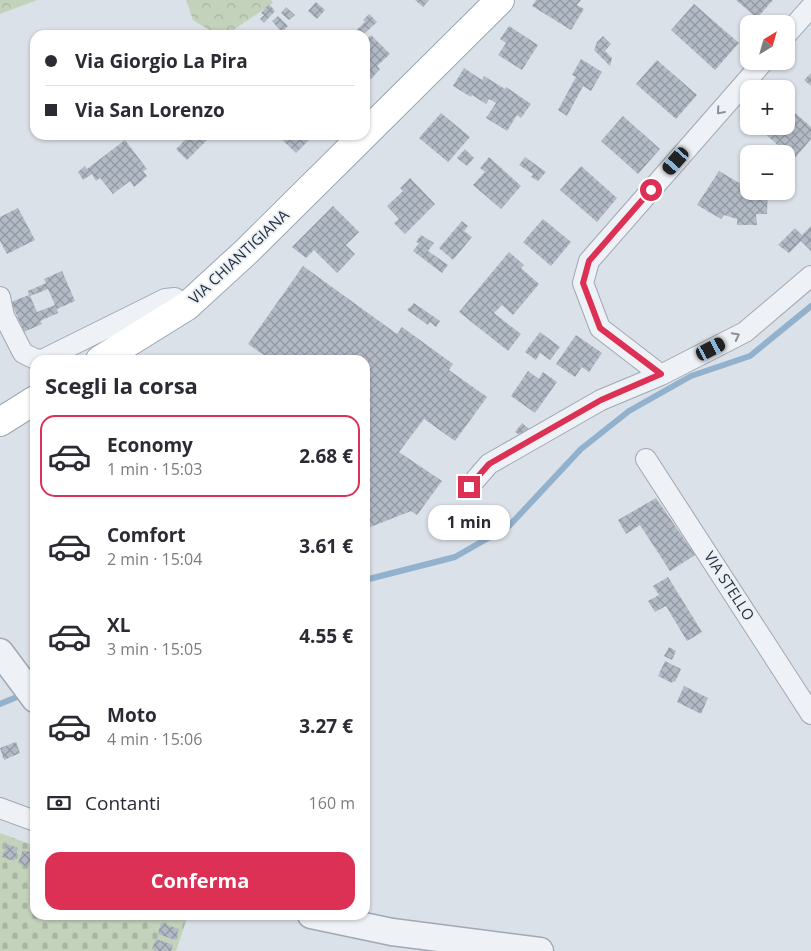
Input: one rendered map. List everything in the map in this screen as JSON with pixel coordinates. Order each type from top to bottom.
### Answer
[{"type":"main road","name":"VIA CHIANTIGIANA","points":[[370,130],[500,0]]},
{"type":"main road","name":"VIA CHIANTIGIANA","points":[[108,355],[187,306],[248,250],[360,140]]},
{"type":"main road","points":[[0,422],[30,403]]},
{"type":"street","points":[[795,25],[811,7]]},
{"type":"street","points":[[661,374],[600,328],[583,283],[589,261],[756,70]]},
{"type":"street","points":[[469,487],[489,464],[601,400],[661,374],[745,332],[811,276]]},
{"type":"street","points":[[0,298],[4,316],[23,353],[30,356]]},
{"type":"street","points":[[52,355],[165,298],[175,298],[187,306]]},
{"type":"street","name":"VIA STELLO","points":[[646,459],[811,714]]},
{"type":"street","points":[[5,659],[30,692]]},
{"type":"street","points":[[0,808],[30,818]]},
{"type":"street","points":[[335,920],[392,932],[540,951]]},
{"type":"green space","points":[[0,0],[37,0],[0,14]]},
{"type":"green space","points":[[186,0],[271,0],[273,3],[233,30],[209,30],[193,20]]},
{"type":"green space","points":[[0,833],[30,844],[30,920],[186,920],[176,951],[0,951]]},
{"type":"building","points":[[415,0],[429,0],[423,7]]},
{"type":"building","points":[[536,0],[581,0],[577,5],[584,9],[571,30],[532,6]]},
{"type":"building","points":[[736,0],[773,0],[760,15],[754,15]]},
{"type":"building","points":[[316,2],[325,10],[317,19],[308,11]]},
{"type":"building","points":[[269,4],[275,11],[264,23],[260,19],[264,15],[261,13]]},
{"type":"building","points":[[694,4],[739,43],[715,70],[671,30]]},
{"type":"building","points":[[286,7],[295,15],[289,20],[281,13]]},
{"type":"building","points":[[369,14],[377,22],[368,30],[356,30],[365,22],[363,20]]},
{"type":"building","points":[[278,16],[288,26],[284,30],[280,30],[272,21]]},
{"type":"building","points":[[509,26],[538,45],[522,70],[498,55],[506,43],[500,39]]},
{"type":"building","points":[[370,36],[390,54],[377,66],[380,69],[371,79],[370,78]]},
{"type":"building","points":[[603,36],[611,44],[605,51],[612,58],[610,66],[594,50],[597,42]]},
{"type":"building","points":[[581,59],[602,72],[591,91],[583,86],[567,116],[558,110],[576,77],[572,75]]},
{"type":"building","points":[[657,60],[697,95],[676,119],[636,84]]},
{"type":"building","points":[[464,68],[482,80],[484,76],[505,89],[506,87],[531,104],[521,118],[517,115],[507,131],[486,118],[496,103],[489,99],[486,104],[453,86]]},
{"type":"building","points":[[811,73],[811,86],[804,80]]},
{"type":"building","points":[[441,113],[470,137],[448,162],[419,138]]},
{"type":"building","points":[[795,113],[811,127],[811,139],[795,158],[795,145],[778,145],[766,135],[795,135]]},
{"type":"building","points":[[623,116],[660,149],[638,174],[601,141]]},
{"type":"building","points":[[125,140],[147,169],[143,171],[147,176],[134,187],[130,181],[113,194],[100,178],[96,181],[92,174],[83,180],[78,172],[85,166],[87,169]]},
{"type":"building","points":[[185,140],[207,140],[187,160],[176,149]]},
{"type":"building","points":[[282,140],[309,140],[296,153]]},
{"type":"building","points":[[465,149],[474,158],[467,166],[457,158]]},
{"type":"building","points":[[489,157],[521,186],[501,209],[473,185],[485,172],[480,168]]},
{"type":"building","points":[[525,157],[546,172],[538,181],[531,177],[533,174],[519,165]]},
{"type":"building","points":[[581,166],[617,198],[597,222],[560,190]]},
{"type":"building","points":[[719,171],[740,183],[740,200],[768,200],[767,214],[756,214],[757,225],[737,225],[737,219],[724,215],[721,219],[697,205]]},
{"type":"building","points":[[410,178],[435,204],[405,234],[394,223],[399,219],[387,206],[403,191],[400,188]]},
{"type":"building","points":[[333,206],[359,232],[346,245],[355,254],[337,273],[314,250],[306,258],[292,247]]},
{"type":"building","points":[[18,208],[35,240],[7,254],[0,241],[0,217]]},
{"type":"building","points":[[543,219],[571,242],[551,266],[523,242]]},
{"type":"building","points":[[462,221],[468,226],[464,231],[472,237],[453,260],[439,248]]},
{"type":"building","points":[[811,226],[811,251],[801,241],[789,253],[778,245],[795,228],[802,235]]},
{"type":"building","points":[[421,235],[434,243],[428,251],[448,265],[442,273],[413,251],[419,243],[416,242]]},
{"type":"building","points":[[509,252],[524,265],[521,268],[539,284],[513,315],[502,305],[494,313],[521,334],[508,351],[459,312]]},
{"type":"building","points":[[303,266],[397,334],[402,327],[453,364],[449,370],[487,397],[455,441],[424,419],[399,452],[442,481],[417,515],[411,511],[370,527],[370,355],[264,355],[248,344]]},
{"type":"building","points":[[62,271],[75,301],[57,309],[58,313],[40,321],[42,324],[24,332],[11,302],[29,295],[28,291],[46,283],[44,279]],"holes":[[[48,289],[55,305],[37,312],[30,296]]]},
{"type":"building","points":[[414,303],[440,321],[436,327],[430,322],[428,325],[407,310]]},
{"type":"building","points":[[540,332],[560,347],[550,360],[540,353],[536,360],[525,352]]},
{"type":"building","points":[[576,335],[602,353],[589,372],[582,367],[575,377],[556,364]]},
{"type":"building","points":[[528,371],[539,379],[543,372],[557,382],[535,413],[511,396]]},
{"type":"building","points":[[522,423],[530,430],[525,438],[515,432]]},
{"type":"building","points":[[656,498],[695,555],[670,571],[640,525],[626,534],[618,520]]},
{"type":"building","points":[[668,577],[702,632],[687,641],[666,606],[655,612],[648,601],[659,595],[653,586]]},
{"type":"building","points":[[669,647],[676,651],[672,660],[664,656]]},
{"type":"building","points":[[665,661],[681,669],[675,682],[673,681],[672,683],[658,676]]},
{"type":"building","points":[[684,686],[708,698],[701,714],[677,702]]},
{"type":"building","points":[[16,742],[20,753],[4,760],[0,748]]},
{"type":"building","points":[[7,844],[18,848],[14,861],[2,857]]},
{"type":"building","points":[[23,850],[30,852],[28,867],[18,863]]},
{"type":"building","points":[[161,923],[179,929],[175,940],[158,934]]},
{"type":"building","points":[[156,939],[173,945],[171,951],[156,951],[152,949]]},
{"type":"waterway","points":[[370,579],[455,557],[509,526],[581,449],[629,411],[691,376],[750,356],[811,306]]},
{"type":"waterway","points":[[0,704],[24,694]]},
{"type":"route","points":[[469,487],[489,464],[601,400],[661,374],[600,328],[583,283],[589,261],[651,190]]}]
